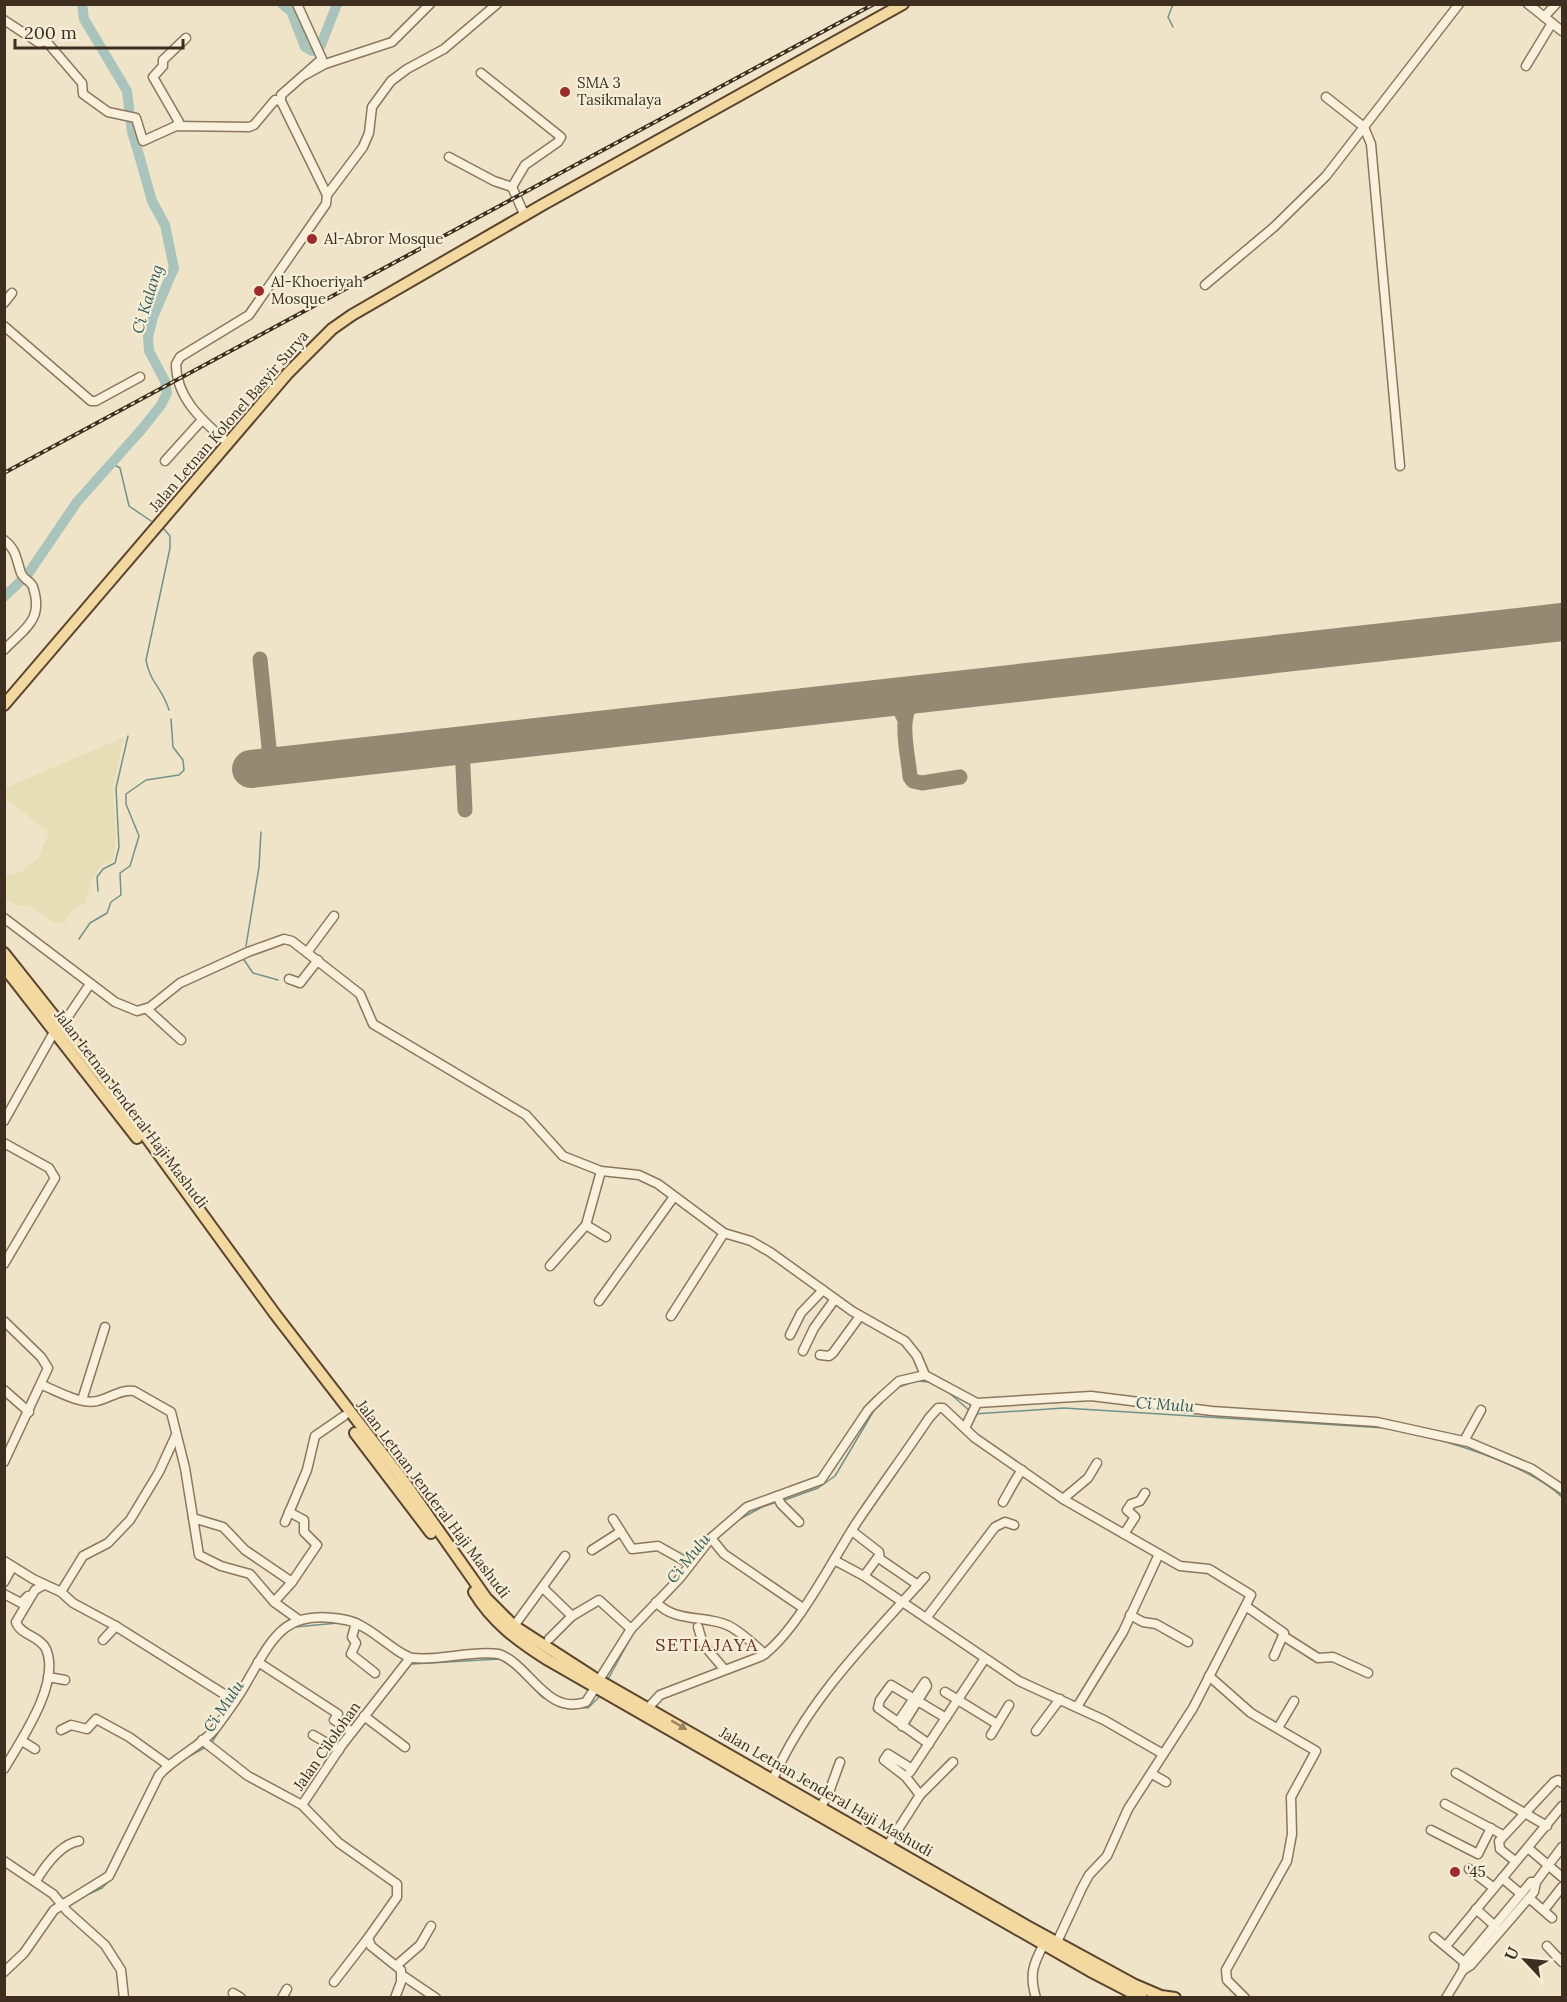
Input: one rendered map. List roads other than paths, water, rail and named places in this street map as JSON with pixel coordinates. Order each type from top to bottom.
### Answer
[{"type":"main road","name":"Jalan Letnan Kolonel Basyir Surya","points":[[4,705],[288,373],[332,329],[525,216],[903,4]]},
{"type":"main road","name":"Jalan Letnan Jenderal Haji Mashudi","points":[[4,953],[18,977],[167,1169],[481,1603],[518,1641],[568,1667],[1044,1944],[1161,1996],[1175,1998]]},
{"type":"main road","name":"Jalan Letnan Jenderal Haji Mashudi","points":[[4,967],[18,977]]},
{"type":"main road","name":"Jalan Letnan Jenderal Haji Mashudi","points":[[101,1082],[239,1278],[344,1416],[403,1480],[486,1598],[513,1626],[568,1667]]},
{"type":"main road","name":"Jalan Letnan Jenderal Haji Mashudi","points":[[601,1687],[648,1708],[1058,1942],[1092,1967],[1142,1998]]},
{"type":"street","points":[[297,4],[321,52],[321,61],[281,95],[281,101],[327,195]]},
{"type":"street","points":[[304,75],[325,64],[392,42],[430,4]]},
{"type":"street","points":[[228,443],[202,420],[185,397],[175,368],[177,362],[249,315],[320,214],[326,204],[327,195],[363,147],[369,133],[372,107],[391,81],[407,69],[444,49],[497,4]]},
{"type":"street","points":[[1205,285],[1274,227],[1312,191],[1459,4]]},
{"type":"street","points":[[1528,4],[1563,31]]},
{"type":"street","points":[[1544,17],[1556,4]]},
{"type":"street","points":[[4,20],[39,43],[45,40],[82,83],[83,94],[106,111],[132,117],[143,141],[176,126],[249,127],[255,125],[275,100],[281,101]]},
{"type":"street","points":[[1526,66],[1552,23]]},
{"type":"street","points":[[176,126],[179,122],[153,77],[163,66],[163,60],[186,38]]},
{"type":"street","points":[[481,73],[561,137],[558,142],[525,165],[512,187]]},
{"type":"street","points":[[1326,98],[1369,133],[1373,154],[1400,466]]},
{"type":"street","points":[[449,157],[494,181],[512,187],[525,216]]},
{"type":"street","points":[[4,303],[12,293]]},
{"type":"street","points":[[4,326],[91,401],[96,402],[140,377]]},
{"type":"street","points":[[165,461],[202,420]]},
{"type":"street","points":[[4,540],[17,555],[22,575],[32,584],[37,605],[36,615],[4,650]]},
{"type":"street","points":[[308,951],[334,916]]},
{"type":"street","points":[[4,918],[90,984],[128,1009],[136,1011],[147,1009],[180,983],[248,952],[286,939],[308,951],[360,994],[373,1024],[526,1115],[563,1156],[601,1170],[639,1175],[658,1184],[673,1198],[723,1233],[760,1247],[860,1316],[905,1341],[917,1356],[925,1375],[975,1407],[1090,1396],[1212,1411],[1377,1422],[1464,1441],[1527,1467],[1563,1489]]},
{"type":"street","points":[[290,979],[300,983],[318,960]]},
{"type":"street","points":[[4,1121],[58,1029],[90,984]]},
{"type":"street","points":[[147,1009],[181,1040]]},
{"type":"street","points":[[4,1143],[49,1168],[55,1178],[4,1264]]},
{"type":"street","points":[[550,1266],[586,1225],[601,1170]]},
{"type":"street","points":[[599,1301],[673,1198]]},
{"type":"street","points":[[586,1225],[606,1237]]},
{"type":"street","points":[[671,1316],[723,1233]]},
{"type":"street","points":[[790,1335],[801,1313],[824,1290]]},
{"type":"street","points":[[803,1351],[814,1328],[835,1299]]},
{"type":"street","points":[[820,1355],[829,1356],[833,1353],[860,1316]]},
{"type":"street","points":[[4,1321],[46,1363],[48,1368],[4,1462]]},
{"type":"street","points":[[82,1400],[105,1327]]},
{"type":"street","points":[[4,1972],[24,1953],[44,1921],[62,1906],[109,1876],[150,1789],[168,1765],[206,1744],[261,1664],[276,1634],[299,1620],[325,1618],[355,1626],[385,1639],[408,1661],[499,1654],[512,1660],[545,1694],[562,1702],[586,1702],[601,1687],[631,1629],[658,1604],[692,1562],[747,1507],[779,1500],[821,1480],[868,1410],[899,1381],[925,1375]]},
{"type":"street","points":[[42,1385],[82,1400],[98,1401],[125,1391],[134,1391],[171,1412],[199,1555],[221,1566],[249,1574],[274,1602],[299,1620]]},
{"type":"street","points":[[4,1390],[29,1412]]},
{"type":"street","points":[[967,1425],[975,1407]]},
{"type":"street","points":[[648,1708],[660,1695],[696,1683],[724,1669],[765,1654],[803,1608],[852,1531],[937,1409],[943,1408],[1022,1470],[1064,1499],[1184,1568],[1209,1569],[1246,1590],[1251,1596],[1247,1607],[1164,1754],[1128,1809],[1107,1856],[1085,1881],[1058,1942]]},
{"type":"street","points":[[1464,1441],[1481,1410]]},
{"type":"street","points":[[285,1522],[307,1470],[315,1436],[344,1416]]},
{"type":"street","points":[[61,1592],[83,1556],[108,1543],[130,1520],[159,1472],[176,1435]]},
{"type":"street","points":[[1064,1499],[1088,1478],[1097,1463]]},
{"type":"street","points":[[1003,1502],[1011,1490],[1012,1483],[1022,1470]]},
{"type":"street","points":[[1124,1534],[1135,1516],[1127,1510],[1131,1504],[1140,1501],[1145,1493]]},
{"type":"street","points":[[779,1500],[799,1522]]},
{"type":"street","points":[[274,1602],[292,1582],[317,1544],[304,1532],[305,1521],[289,1512]]},
{"type":"street","points":[[193,1518],[223,1527],[245,1550],[292,1582]]},
{"type":"street","points":[[613,1519],[620,1532],[635,1550],[654,1546],[692,1562]]},
{"type":"street","points":[[927,1617],[995,1527],[1005,1521],[1014,1525]]},
{"type":"street","points":[[852,1531],[879,1552],[878,1557],[864,1576]]},
{"type":"street","points":[[592,1550],[620,1532]]},
{"type":"street","points":[[714,1542],[803,1608]]},
{"type":"street","points":[[1077,1707],[1111,1654],[1159,1554]]},
{"type":"street","points":[[513,1626],[565,1556]]},
{"type":"street","points":[[878,1557],[918,1585]]},
{"type":"street","points":[[834,1560],[864,1576],[903,1604],[927,1617],[984,1660],[1036,1691],[1077,1707],[1164,1754]]},
{"type":"street","points":[[4,1563],[10,1571],[4,1582]]},
{"type":"street","points":[[4,1563],[61,1592],[73,1603],[116,1626],[236,1701]]},
{"type":"street","points":[[773,1779],[794,1736],[839,1671],[875,1630],[903,1604],[925,1577]]},
{"type":"street","points":[[4,1769],[22,1741],[48,1677],[48,1655],[43,1643],[20,1629],[16,1622],[35,1590],[44,1585]]},
{"type":"street","points":[[4,1594],[23,1603],[33,1587]]},
{"type":"street","points":[[543,1588],[572,1616]]},
{"type":"street","points":[[549,1639],[572,1616],[599,1600],[631,1629]]},
{"type":"street","points":[[658,1604],[677,1616],[726,1624],[765,1654]]},
{"type":"street","points":[[1247,1607],[1282,1631],[1285,1637],[1318,1658],[1333,1657],[1368,1673]]},
{"type":"street","points":[[1130,1615],[1143,1622],[1154,1623],[1188,1641]]},
{"type":"street","points":[[103,1640],[116,1626]]},
{"type":"street","points":[[355,1626],[352,1637],[356,1643],[351,1654],[375,1673]]},
{"type":"street","points":[[698,1628],[704,1644],[724,1669]]},
{"type":"street","points":[[1275,1656],[1285,1637]]},
{"type":"street","points":[[906,1777],[984,1660]]},
{"type":"street","name":"Jalan Cilolohan","points":[[368,1938],[397,1898],[399,1888],[302,1805],[352,1732],[408,1661]]},
{"type":"street","points":[[261,1664],[338,1714],[334,1720],[352,1732]]},
{"type":"street","points":[[1209,1676],[1241,1706],[1314,1748],[1316,1753],[1291,1797],[1292,1834],[1284,1867],[1225,1972],[1227,1980],[1245,1998]]},
{"type":"street","points":[[48,1677],[65,1680]]},
{"type":"street","points":[[929,1744],[878,1707],[890,1685],[946,1718]]},
{"type":"street","points":[[945,1692],[997,1724]]},
{"type":"street","points":[[1036,1731],[1060,1699]]},
{"type":"street","points":[[900,1724],[916,1700]]},
{"type":"street","points":[[1278,1728],[1294,1701]]},
{"type":"street","points":[[991,1735],[1009,1704]]},
{"type":"street","points":[[364,1716],[405,1748]]},
{"type":"street","points":[[61,1730],[71,1725],[87,1729],[96,1719],[135,1741],[168,1765]]},
{"type":"street","points":[[313,1735],[339,1750]]},
{"type":"street","points":[[22,1741],[35,1749]]},
{"type":"street","points":[[206,1744],[248,1776],[302,1805]]},
{"type":"street","points":[[912,1769],[888,1754],[884,1760],[906,1777],[920,1795]]},
{"type":"street","points":[[820,1806],[828,1795],[840,1762]]},
{"type":"street","points":[[888,1845],[920,1795],[953,1762]]},
{"type":"street","points":[[1456,1773],[1525,1810],[1547,1826]]},
{"type":"street","points":[[1152,1774],[1166,1782]]},
{"type":"street","points":[[1515,1862],[1498,1846],[1503,1835],[1554,1782],[1558,1780],[1563,1783]]},
{"type":"street","points":[[1445,1804],[1503,1835]]},
{"type":"street","points":[[1446,1946],[1515,1862],[1561,1811]]},
{"type":"street","points":[[1431,1830],[1478,1854],[1491,1828]]},
{"type":"street","points":[[36,1881],[46,1864],[70,1844],[79,1841]]},
{"type":"street","points":[[1446,1998],[1464,1966],[1495,1926],[1525,1896],[1536,1889],[1536,1882],[1547,1864],[1563,1847]]},
{"type":"street","points":[[1528,1848],[1563,1877]]},
{"type":"street","points":[[4,1861],[36,1881],[105,1945],[118,1962],[123,1977],[124,1998]]},
{"type":"street","points":[[1469,1869],[1494,1888]]},
{"type":"street","points":[[1502,1878],[1552,1918]]},
{"type":"street","points":[[1544,1910],[1563,1887]]},
{"type":"street","points":[[1464,1966],[1471,1965],[1525,1896]]},
{"type":"street","points":[[1476,1909],[1495,1926]]},
{"type":"street","points":[[398,1965],[420,1945],[431,1926]]},
{"type":"street","points":[[1434,1937],[1446,1946],[1464,1966]]},
{"type":"street","points":[[334,1982],[368,1938],[372,1946],[398,1965],[402,1975],[436,1998]]},
{"type":"street","points":[[1036,1998],[1032,1966],[1044,1944]]},
{"type":"street","points":[[1547,1946],[1563,1962]]},
{"type":"street","points":[[395,1998],[402,1975]]},
{"type":"street","points":[[282,1998],[287,1989]]},
{"type":"waterway","name":"Ci Kalang","points":[[4,597],[28,574],[77,502],[142,429],[161,405],[167,393],[165,381],[149,351],[148,337],[153,317],[174,268],[165,225],[152,201],[132,132],[127,91],[84,19],[82,4]]},
{"type":"waterway","name":"Ci Kalang","points":[[282,4],[291,11],[305,47],[312,51],[321,45],[337,4]]},
{"type":"waterway","points":[[1173,4],[1168,17],[1173,27]]},
{"type":"waterway","points":[[113,464],[120,468],[129,506],[151,521]]},
{"type":"waterway","points":[[163,528],[170,536],[170,548],[146,660],[150,674],[169,710]]},
{"type":"waterway","points":[[79,939],[90,923],[107,913],[111,902],[121,895],[120,873],[130,866],[139,836],[126,804],[126,794],[146,780],[179,775],[184,770],[183,760],[173,747],[171,719]]},
{"type":"waterway","points":[[98,891],[97,877],[103,869],[115,863],[119,847],[116,788],[128,736]]},
{"type":"waterway","points":[[246,946],[259,867],[261,832]]},
{"type":"waterway","points":[[242,957],[253,973],[278,980]]},
{"type":"waterway","name":"Ci Mulu","points":[[896,1388],[916,1381],[929,1382]]},
{"type":"waterway","name":"Ci Mulu","points":[[947,1391],[970,1411]]},
{"type":"waterway","name":"Ci Mulu","points":[[782,1501],[818,1488],[835,1476],[876,1407]]},
{"type":"waterway","name":"Ci Mulu","points":[[974,1414],[1064,1408],[1385,1428]]},
{"type":"waterway","name":"Ci Mulu","points":[[1431,1438],[1482,1454],[1518,1469],[1535,1477],[1562,1497]]},
{"type":"waterway","name":"Ci Mulu","points":[[738,1520],[777,1502]]},
{"type":"waterway","name":"Ci Mulu","points":[[668,1597],[694,1567]]},
{"type":"waterway","name":"Ci Mulu","points":[[295,1627],[338,1623]]},
{"type":"waterway","name":"Ci Mulu","points":[[607,1681],[635,1630]]},
{"type":"waterway","name":"Ci Mulu","points":[[264,1661],[269,1652]]},
{"type":"waterway","name":"Ci Mulu","points":[[412,1664],[499,1659]]},
{"type":"waterway","name":"Ci Mulu","points":[[513,1667],[542,1697],[552,1702]]},
{"type":"waterway","name":"Ci Mulu","points":[[212,1742],[260,1668]]},
{"type":"waterway","name":"Ci Mulu","points":[[577,1707],[588,1708],[600,1696]]},
{"type":"waterway","name":"Ci Mulu","points":[[179,1762],[206,1747]]},
{"type":"waterway","name":"Ci Mulu","points":[[89,1894],[102,1888],[111,1879]]},
{"type":"railway","points":[[4,473],[874,4]]},
{"type":"place","name":"SMA 3 Tasikmalaya","points":[[565,92]]},
{"type":"place","name":"Al-Abror Mosque","points":[[312,239]]},
{"type":"place","name":"Al-Khoeriyah Mosque","points":[[259,291]]},
{"type":"place","name":"'45","points":[[1455,1872]]},
{"type":"district","name":"SETIAJAYA","points":[[707,1645]]}]
